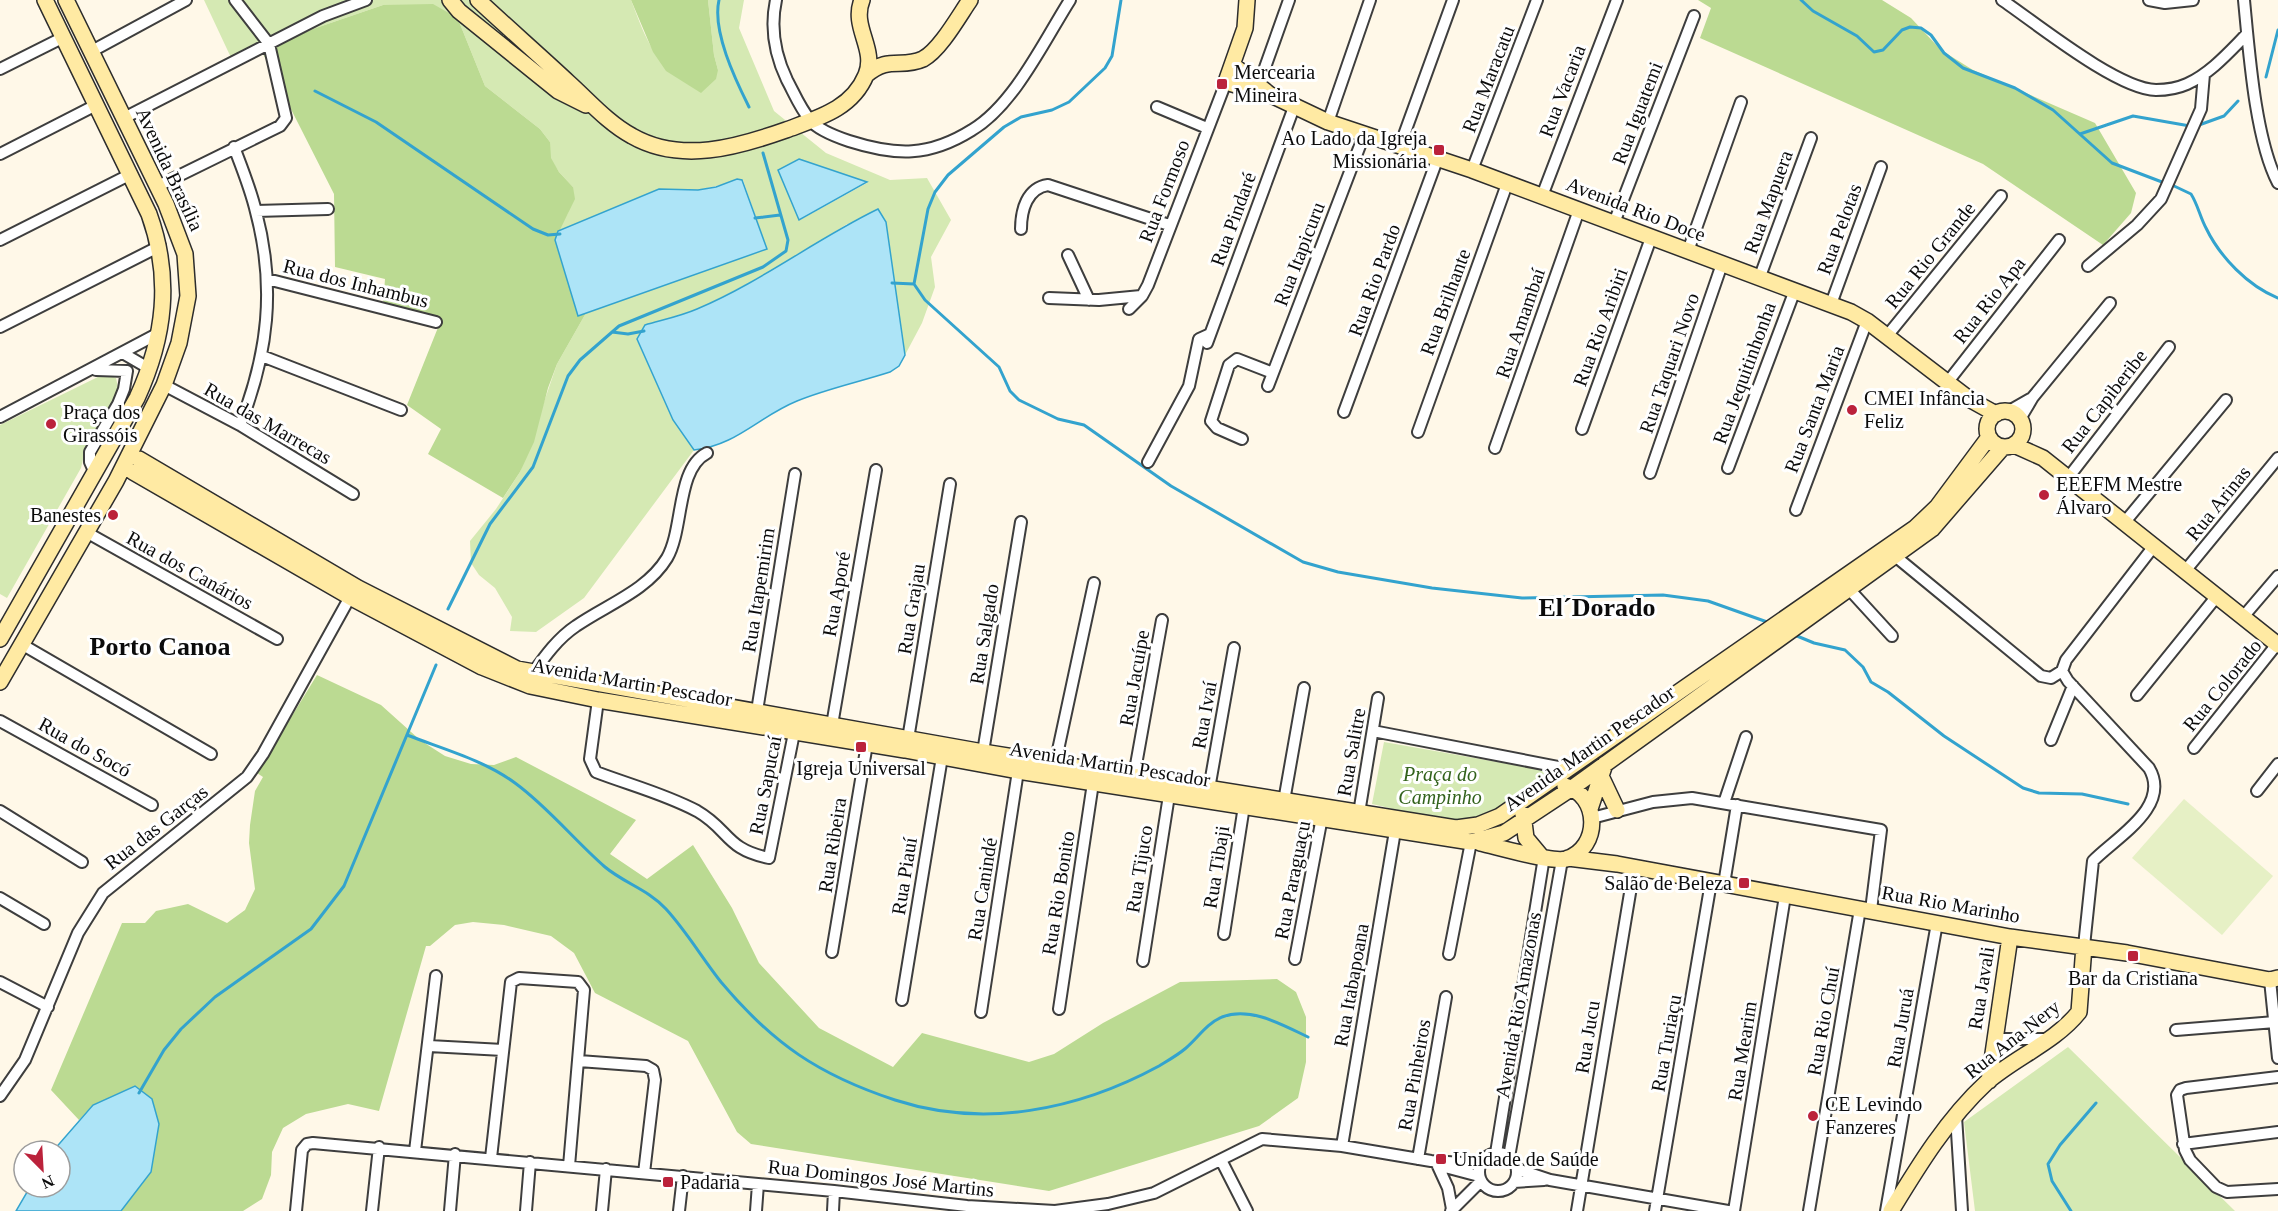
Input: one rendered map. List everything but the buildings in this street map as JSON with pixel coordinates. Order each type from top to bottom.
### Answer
[{"type":"street","name":"Avenida Brasília","points":[[0,639],[126,418],[150,369],[159,333],[164,291],[160,246],[131,174],[45,0]]},
{"type":"street","name":"Avenida Brasília","points":[[2,675],[23,645],[116,481],[164,385],[179,343],[188,296],[187,266],[178,232],[158,186],[66,0]]},
{"type":"street","points":[[92,51],[186,0]]},
{"type":"street","points":[[158,186],[280,126],[286,118],[269,44],[235,0]]},
{"type":"street","points":[[450,0],[459,10],[558,91],[602,114]]},
{"type":"street","points":[[478,0],[602,114],[633,137],[668,148],[688,151],[713,150],[743,144],[840,109],[866,75],[891,62],[916,61],[931,53],[969,0]]},
{"type":"street","points":[[776,0],[775,49],[787,79],[810,121],[837,137],[877,150],[905,153],[929,150],[948,142],[972,130],[992,115],[1017,84],[1070,0]]},
{"type":"street","points":[[862,0],[858,24],[868,48],[866,75]]},
{"type":"street","points":[[1226,82],[1245,28],[1247,0]]},
{"type":"street","points":[[1262,90],[1288,0]]},
{"type":"street","points":[[1328,122],[1370,0]]},
{"type":"street","points":[[1400,146],[1454,0]]},
{"type":"street","name":"Rua Maracatu","points":[[1472,170],[1537,0]]},
{"type":"street","name":"Rua Vacaria","points":[[1542,196],[1617,0]]},
{"type":"street","points":[[2002,0],[2100,68],[2122,80],[2155,90],[2187,84],[2204,74],[2247,34]]},
{"type":"street","points":[[2154,1],[2193,0]]},
{"type":"street","points":[[2244,0],[2263,136],[2272,171],[2278,183]]},
{"type":"street","points":[[108,128],[323,16],[364,1]]},
{"type":"street","name":"Rua Iguatemi","points":[[1614,223],[1694,16]]},
{"type":"street","points":[[0,69],[63,38]]},
{"type":"street","points":[[868,48],[891,62]]},
{"type":"street","name":"Avenida Rio Doce","points":[[1233,65],[1262,90],[1328,122],[1472,170],[1759,279],[1795,290],[1867,321],[2278,644]]},
{"type":"street","points":[[79,68],[92,77],[105,77]]},
{"type":"street","points":[[2088,266],[2137,225],[2161,199],[2201,109],[2204,74]]},
{"type":"street","name":"Avenida Rio Doce","points":[[1226,82],[1262,90]]},
{"type":"street","name":"Rua Formoso","points":[[1129,309],[1142,296],[1226,82]]},
{"type":"street","points":[[1688,251],[1741,102]]},
{"type":"street","points":[[0,154],[96,105]]},
{"type":"street","points":[[1157,107],[1207,128]]},
{"type":"street","name":"Rua Pindaré","points":[[1148,462],[1189,386],[1199,339],[1208,338],[1293,107]]},
{"type":"street","name":"Rua Itapicuru","points":[[1268,386],[1365,135]]},
{"type":"street","name":"Rua Mapuera","points":[[1759,279],[1811,138]]},
{"type":"street","points":[[234,147],[256,211],[267,279],[262,356],[257,380],[240,425]]},
{"type":"street","name":"Rua Rio Pardo","points":[[1344,412],[1437,160]]},
{"type":"street","name":"Rua Pelotas","points":[[1831,304],[1881,167]]},
{"type":"street","points":[[0,240],[131,174]]},
{"type":"street","name":"Rua Brilhante","points":[[1418,432],[1507,184]]},
{"type":"street","points":[[1021,229],[1023,210],[1033,191],[1048,185],[1061,187],[1169,225]]},
{"type":"street","name":"Rua Rio Grande","points":[[1887,336],[2001,196]]},
{"type":"street","points":[[256,211],[328,209]]},
{"type":"street","name":"Rua Amambaí","points":[[1495,448],[1579,210]]},
{"type":"street","name":"Rua Rio Aribiri","points":[[1582,429],[1651,238]]},
{"type":"street","name":"Rua Rio Apa","points":[[1947,383],[2059,240]]},
{"type":"street","points":[[0,327],[160,246]]},
{"type":"street","points":[[1068,255],[1089,300]]},
{"type":"street","name":"Rua Taquari Novo","points":[[1650,473],[1722,264]]},
{"type":"street","name":"Rua dos Inhambus","points":[[267,279],[436,322]]},
{"type":"street","name":"Rua Jequitinhonha","points":[[1728,468],[1795,290]]},
{"type":"street","points":[[1050,298],[1089,300],[1142,296]]},
{"type":"street","points":[[2005,428],[2110,303]]},
{"type":"street","name":"Rua Santa Maria","points":[[1796,510],[1867,321]]},
{"type":"street","points":[[0,417],[126,354],[159,333],[169,334],[179,343]]},
{"type":"street","name":"Rua Capiberibe","points":[[2068,478],[2169,347]]},
{"type":"street","points":[[126,354],[150,369]]},
{"type":"street","points":[[126,354],[127,370],[124,389],[118,404],[90,452],[90,462],[94,471],[116,481],[136,466],[135,443]]},
{"type":"street","points":[[262,356],[400,410]]},
{"type":"street","points":[[1242,439],[1217,428],[1211,421],[1229,365],[1237,359],[1273,373]]},
{"type":"street","points":[[93,370],[127,370]]},
{"type":"street","name":"Rua das Marrecas","points":[[164,385],[240,425],[353,494]]},
{"type":"street","points":[[2124,522],[2226,400]]},
{"type":"street","name":"Avenida Martin Pescador","points":[[136,466],[500,663],[533,673],[757,711],[795,726],[831,725],[908,739],[1093,783],[1170,789],[1209,789],[1284,801],[1395,831],[1475,842],[1504,833],[1603,768],[1939,524],[2005,428]]},
{"type":"street","name":"Avenida Martin Pescador","points":[[1017,764],[1051,763],[1134,776],[1170,789],[1244,806],[1322,813],[1359,813],[1456,828],[1491,820],[1569,769],[1915,528],[1937,507],[2005,428]]},
{"type":"street","points":[[533,673],[564,635],[632,592],[667,558],[678,528],[690,472],[696,460],[706,453]]},
{"type":"street","name":"Rua Arinas","points":[[2185,571],[2278,458]]},
{"type":"street","name":"Avenida Martin Pescador","points":[[136,466],[350,597],[498,675],[530,686],[598,700],[795,726],[867,744],[942,758],[985,758]]},
{"type":"street","name":"Rua Aporé","points":[[831,725],[876,470]]},
{"type":"street","name":"Rua Itapemirim","points":[[757,711],[795,474]]},
{"type":"street","name":"Rua Grajau","points":[[908,739],[950,484]]},
{"type":"street","name":"Rua Salgado","points":[[985,758],[1021,522]]},
{"type":"street","name":"Rua dos Canários","points":[[86,532],[277,639]]},
{"type":"street","points":[[1895,556],[2041,676],[2051,678],[2062,670],[2066,660],[2154,546]]},
{"type":"street","points":[[2243,617],[2278,576]]},
{"type":"street","points":[[1051,763],[1094,583]]},
{"type":"street","points":[[1849,589],[1892,636]]},
{"type":"street","points":[[2137,695],[2217,596]]},
{"type":"street","name":"Rua das Garças","points":[[0,1096],[25,1060],[78,933],[103,893],[236,787],[255,767],[350,597]]},
{"type":"street","name":"Rua Jacuípe","points":[[1134,776],[1162,620]]},
{"type":"street","name":"Rua Colorado","points":[[2194,748],[2278,644]]},
{"type":"street","points":[[23,645],[211,754]]},
{"type":"street","name":"Rua Ivaí","points":[[1209,789],[1234,648]]},
{"type":"street","points":[[2062,670],[2073,686],[2149,768],[2154,779],[2153,797],[2149,807],[2134,824],[2093,861],[2084,946]]},
{"type":"street","points":[[2051,740],[2073,686]]},
{"type":"street","points":[[1284,801],[1304,688]]},
{"type":"street","name":"Rua Salitre","points":[[1359,813],[1378,698]]},
{"type":"street","name":"Rua Sapucaí","points":[[598,700],[590,759],[593,768],[677,801],[708,819],[744,853],[769,858],[795,726]]},
{"type":"street","name":"Rua do Socó","points":[[0,721],[152,805]]},
{"type":"street","points":[[1373,731],[1569,769]]},
{"type":"street","points":[[1724,802],[1746,737]]},
{"type":"street","name":"Rua Ribeira","points":[[832,952],[867,744]]},
{"type":"street","name":"Rua Piauí","points":[[902,1000],[942,758]]},
{"type":"street","name":"Rua Canindé","points":[[981,1012],[1017,764]]},
{"type":"street","points":[[2257,791],[2278,764]]},
{"type":"street","points":[[1603,768],[1617,810]]},
{"type":"street","points":[[1449,954],[1475,842],[1542,857],[1565,859],[1584,848],[1603,768]]},
{"type":"street","name":"Rua Rio Bonito","points":[[1059,1009],[1093,783]]},
{"type":"street","points":[[1548,783],[1572,788],[1586,801],[1601,850],[1617,864]]},
{"type":"street","name":"Rua Tijuco","points":[[1143,961],[1170,789]]},
{"type":"street","points":[[1526,798],[1523,821],[1526,838],[1542,857]]},
{"type":"street","points":[[1592,819],[1617,810],[1677,798],[1737,805]]},
{"type":"street","name":"Rua Turiaçu","points":[[1655,1211],[1717,883],[1737,805]]},
{"type":"street","name":"Rua Rio Chuí","points":[[1737,805],[1881,830],[1809,1211]]},
{"type":"street","name":"Rua Tibaji","points":[[1224,934],[1244,806]]},
{"type":"street","points":[[0,811],[82,862]]},
{"type":"street","name":"Rua Paraguaçu","points":[[1295,959],[1322,813]]},
{"type":"street","name":"Rua Itabapoana","points":[[1342,1146],[1395,831]]},
{"type":"street","name":"Avenida Rio Amazonas","points":[[1496,1153],[1542,857]]},
{"type":"street","name":"Rua Rio Marinho","points":[[1565,859],[1617,864],[1634,869],[2010,937],[2084,946],[2274,979]]},
{"type":"street","name":"Avenida Rio Amazonas","points":[[1509,1157],[1565,859]]},
{"type":"street","name":"Rua Jucu","points":[[1577,1211],[1634,869]]},
{"type":"street","name":"Rua Mearim","points":[[1734,1211],[1785,896]]},
{"type":"street","points":[[0,897],[44,924]]},
{"type":"street","name":"Rua Juruá","points":[[1888,1211],[1937,923]]},
{"type":"street","name":"Rua Javali","points":[[1989,1081],[2010,937]]},
{"type":"street","name":"Rua Ana Nery","points":[[1888,1211],[1935,1142],[1989,1081],[2077,1015],[2081,1008],[2084,946]]},
{"type":"street","points":[[415,1150],[436,975]]},
{"type":"street","points":[[491,1158],[509,985],[514,979],[519,978],[581,984],[584,990],[569,1166]]},
{"type":"street","points":[[2274,979],[2278,1058]]},
{"type":"street","points":[[0,982],[48,1007]]},
{"type":"street","name":"Rua Pinheiros","points":[[1418,1159],[1446,997]]},
{"type":"street","points":[[2176,1030],[2275,1022]]},
{"type":"street","points":[[1994,1039],[2046,1040]]},
{"type":"street","points":[[429,1046],[503,1050]]},
{"type":"street","points":[[579,1061],[646,1066],[653,1070],[655,1080],[644,1173]]},
{"type":"street","points":[[2278,1077],[2180,1090],[2177,1095],[2183,1143],[2190,1160],[2222,1191],[2278,1189]]},
{"type":"street","points":[[1956,1116],[1962,1211]]},
{"type":"street","points":[[2183,1143],[2278,1132]]},
{"type":"street","name":"Rua Domingos José Martins","points":[[296,1211],[301,1153],[304,1146],[313,1143],[415,1150],[834,1191],[909,1205],[985,1209],[1055,1211],[1108,1207],[1154,1192],[1262,1139],[1342,1146],[1418,1159],[1480,1179]]},
{"type":"street","points":[[372,1211],[379,1147]]},
{"type":"street","points":[[1452,1210],[1480,1179],[1480,1164],[1484,1159],[1496,1153],[1509,1157],[1516,1169],[1514,1182]]},
{"type":"street","points":[[450,1211],[455,1154]]},
{"type":"street","points":[[1221,1160],[1247,1211]]},
{"type":"street","points":[[526,1211],[530,1162]]},
{"type":"street","points":[[1434,1163],[1448,1188],[1452,1210]]},
{"type":"street","name":"Rua Domingos José Martins","points":[[1434,1163],[1480,1164]]},
{"type":"street","points":[[602,1211],[606,1169]]},
{"type":"street","points":[[1516,1169],[1550,1180]]},
{"type":"street","points":[[679,1211],[683,1176]]},
{"type":"street","points":[[1480,1179],[1494,1191],[1505,1190],[1514,1182],[1550,1180],[1728,1211]]},
{"type":"street","points":[[756,1211],[758,1184]]},
{"type":"street","points":[[833,1211],[834,1191]]},
{"type":"green space","points":[[204,0],[631,0],[656,55],[672,73],[682,80],[718,70],[714,55],[708,0],[744,0],[739,28],[774,111],[826,153],[890,180],[927,178],[951,220],[931,257],[935,287],[922,323],[905,355],[886,222],[847,224],[781,266],[697,310],[645,325],[637,340],[673,420],[694,450],[584,598],[536,632],[510,631],[512,617],[495,588],[479,575],[471,563],[470,541],[496,509],[520,472],[557,364],[586,313],[767,249],[743,180],[698,190],[659,189],[558,231],[568,213],[573,187],[550,158],[550,142],[540,129],[485,86],[460,24],[383,5],[313,29],[234,64]],"holes":[[[799,159],[867,182],[800,220],[779,170]]]},
{"type":"green space","points":[[631,0],[708,0],[714,55],[718,70],[716,79],[701,93],[666,71],[653,52]]},
{"type":"green space","points":[[1698,0],[1882,0],[1911,18],[1941,50],[1973,70],[2095,123],[2136,193],[2131,213],[2103,245],[1983,164],[1700,38],[1711,8]]},
{"type":"green space","points":[[433,4],[454,16],[460,24],[485,86],[540,129],[550,142],[551,158],[559,172],[573,187],[575,199],[555,240],[579,316],[586,313],[557,364],[548,388],[534,442],[520,472],[503,498],[428,454],[441,429],[407,405],[441,320],[383,305],[385,279],[335,267],[334,194],[262,52],[313,29],[383,5]]},
{"type":"green space","points":[[104,374],[116,378],[119,392],[107,415],[88,438],[81,468],[7,598],[0,594],[0,425]]},
{"type":"green space","points":[[317,675],[381,705],[420,740],[445,756],[471,764],[494,765],[516,757],[636,820],[610,854],[647,879],[693,845],[732,908],[759,963],[819,1028],[893,1067],[922,1033],[1029,1062],[1054,1054],[1103,1023],[1180,982],[1277,979],[1296,992],[1306,1017],[1306,1062],[1298,1098],[1259,1126],[1049,1191],[751,1144],[737,1132],[688,1041],[595,993],[574,953],[551,936],[504,925],[473,922],[455,925],[430,946],[426,946],[379,1111],[348,1104],[306,1114],[283,1128],[272,1152],[271,1175],[262,1199],[243,1211],[121,1211],[151,1172],[93,1105],[79,1120],[51,1090],[122,923],[145,923],[156,911],[188,904],[227,923],[245,910],[255,889],[249,843],[255,791],[263,777],[257,773]]},
{"type":"green space","name":"Praça do Campinho","points":[[1384,742],[1554,772],[1496,811],[1466,819],[1434,818],[1372,804]]},
{"type":"green space","points":[[2184,799],[2273,876],[2222,935],[2132,858]]},
{"type":"green space","points":[[2068,1047],[2235,1211],[1975,1211],[1964,1122]]},
{"type":"water","points":[[799,159],[867,182],[799,220],[778,170]]},
{"type":"water","points":[[737,179],[742,180],[767,249],[578,316],[555,240],[558,231],[659,189],[698,190],[716,187]]},
{"type":"water","points":[[878,209],[886,222],[905,355],[899,366],[890,372],[797,401],[783,407],[735,437],[694,450],[673,420],[637,339],[645,325],[685,314],[721,298]]},
{"type":"water","points":[[135,1086],[152,1099],[159,1124],[151,1172],[121,1211],[16,1211],[23,1199],[72,1199],[72,1139],[63,1139],[93,1105]]},
{"type":"waterway","points":[[719,0],[719,26],[726,55],[749,107]]},
{"type":"waterway","points":[[1121,0],[1112,56],[1105,68],[1069,102],[1052,110],[1021,117],[1004,127],[948,175],[935,192],[928,209],[914,284],[925,300],[999,367],[1010,391],[1019,400],[1058,419],[1084,425],[1171,486],[1303,562],[1338,572],[1432,588],[1522,598],[1663,595],[1708,601],[1770,623]]},
{"type":"waterway","points":[[1801,0],[1813,11],[1857,36],[1874,52],[1883,50],[1902,30],[1910,27],[1921,28],[1931,35],[1944,53],[1963,68],[2015,88],[2053,110],[2112,163],[2162,182]]},
{"type":"waterway","points":[[2266,77],[2278,30]]},
{"type":"waterway","points":[[315,91],[376,122],[533,229],[548,235],[560,234]]},
{"type":"waterway","points":[[2199,125],[2224,116],[2238,101]]},
{"type":"waterway","points":[[2080,134],[2133,116],[2190,126]]},
{"type":"waterway","points":[[448,609],[490,524],[533,467],[568,376],[580,360],[619,326],[763,267],[786,251],[788,240],[763,153]]},
{"type":"waterway","points":[[2172,185],[2191,194],[2212,239],[2227,260],[2256,286],[2278,298]]},
{"type":"waterway","points":[[755,218],[780,215]]},
{"type":"waterway","points":[[892,283],[914,284]]},
{"type":"waterway","points":[[612,332],[628,334],[644,331]]},
{"type":"waterway","points":[[1797,636],[1814,643],[1845,650],[1863,667],[1871,682],[1888,692],[1944,736],[2023,788],[2039,793],[2082,794],[2128,804]]},
{"type":"waterway","points":[[139,1093],[164,1050],[181,1029],[215,997],[311,929],[344,886],[436,665]]},
{"type":"waterway","points":[[407,735],[477,761],[515,783],[539,802],[605,867],[659,902],[740,1004],[779,1040],[799,1055],[843,1080],[895,1100],[929,1109],[996,1114],[1063,1104],[1096,1094],[1159,1066],[1183,1051],[1211,1023],[1233,1014],[1266,1018],[1308,1037]]},
{"type":"waterway","points":[[2071,1211],[2052,1181],[2048,1164],[2060,1145],[2096,1103]]},
{"type":"place","name":"Mercearia Mineira","points":[[1222,84]]},
{"type":"place","name":"Ao Lado da Igreja Missionária","points":[[1439,150]]},
{"type":"place","name":"CMEI Infância Feliz","points":[[1852,410]]},
{"type":"place","name":"Praça dos Girassóis","points":[[51,424]]},
{"type":"place","name":"EEEFM Mestre Álvaro","points":[[2044,495]]},
{"type":"place","name":"Banestes","points":[[113,515]]},
{"type":"place","name":"Igreja Universal","points":[[861,747]]},
{"type":"place","name":"Salão de Beleza","points":[[1744,883]]},
{"type":"place","name":"Bar da Cristiana","points":[[2133,956]]},
{"type":"place","name":"CE Levindo Fanzeres","points":[[1813,1116]]},
{"type":"place","name":"Unidade de Saúde","points":[[1441,1159]]},
{"type":"place","name":"Padaria","points":[[668,1182]]},
{"type":"district","name":"El´Dorado","points":[[1597,607]]},
{"type":"district","name":"Porto Canoa","points":[[160,646]]}]
